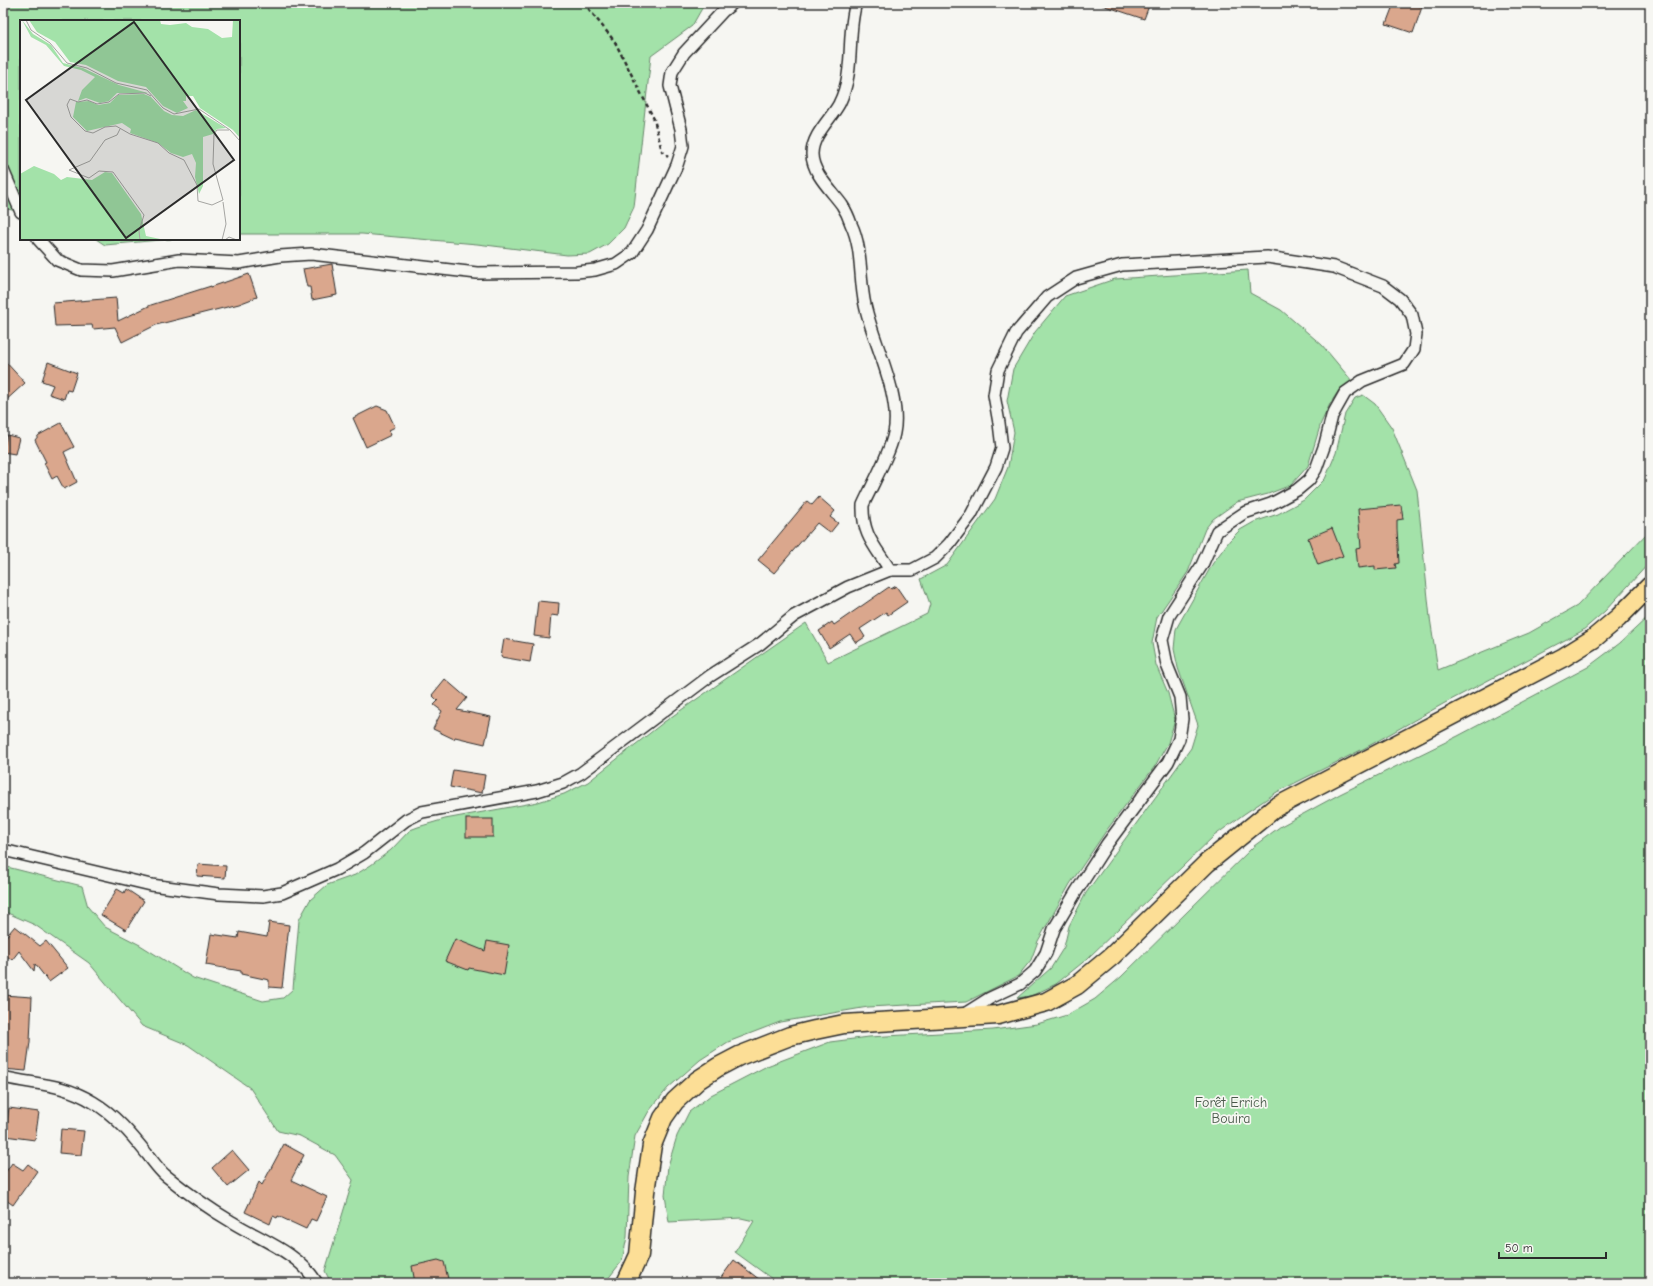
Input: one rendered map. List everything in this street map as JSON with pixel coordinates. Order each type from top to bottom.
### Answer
[{"type":"main road","points":[[626,1283],[639,1255],[645,1192],[652,1145],[667,1112],[675,1101],[698,1080],[739,1056],[790,1036],[815,1030],[844,1024],[998,1015],[1046,1002],[1076,985],[1112,956],[1207,863],[1233,840],[1276,807],[1564,657],[1593,639],[1618,618],[1650,586]]},
{"type":"street","points":[[39,240],[57,260],[81,270],[113,271],[179,260],[239,263],[280,256],[310,254],[477,273],[595,270],[616,264],[632,253],[647,230],[677,165],[683,146],[681,130],[670,86],[672,72],[684,53],[723,11],[733,3]]},
{"type":"street","points":[[856,3],[853,13],[851,59],[846,83],[839,104],[816,138],[812,154],[817,169],[843,206],[852,226],[858,246],[868,320],[892,394],[896,416],[894,434],[863,505],[865,531],[890,570]]},
{"type":"street","points":[[3,170],[20,210]]},
{"type":"street","points":[[3,850],[151,885],[219,894],[263,896],[282,893],[337,869],[364,853],[406,820],[422,812],[538,791],[563,783],[581,773],[710,676],[760,644],[794,616],[848,587],[890,570],[912,570],[935,558],[949,544],[971,515],[996,468],[1002,448],[994,395],[998,370],[1016,333],[1047,297],[1076,278],[1122,265],[1268,256],[1334,267],[1383,286],[1400,299],[1412,316],[1416,334],[1414,349],[1404,364],[1362,381],[1345,393],[1332,416],[1325,444],[1316,469],[1309,480],[1297,490],[1271,504],[1244,513],[1217,531],[1202,565],[1169,616],[1162,640],[1167,665],[1180,697],[1182,719],[1179,739],[1168,762],[1107,844],[1080,886],[1054,929],[1046,953],[1035,971],[1020,984],[990,998],[961,1016]]},
{"type":"street","points":[[3,1077],[49,1084],[75,1093],[103,1108],[117,1119],[163,1173],[195,1198],[232,1223],[269,1241],[298,1261],[317,1283]]},
{"type":"path","points":[[584,3],[615,42],[654,119],[662,151],[677,165]]},
{"type":"green space","points":[[3,3],[705,3],[692,26],[651,56],[634,207],[624,228],[608,244],[590,254],[567,255],[477,244],[362,234],[240,234],[240,20],[20,20],[20,212],[3,208]]},
{"type":"green space","points":[[98,240],[160,240],[105,245]]},
{"type":"green space","points":[[1248,270],[1250,293],[1281,310],[1322,345],[1352,381],[1339,390],[1330,404],[1321,423],[1308,466],[1291,485],[1268,494],[1237,502],[1213,519],[1205,529],[1188,572],[1157,617],[1152,643],[1156,665],[1168,693],[1175,720],[1168,743],[1155,766],[1106,831],[1070,884],[1038,941],[1031,960],[1018,976],[966,1002],[868,1007],[780,1022],[728,1042],[700,1060],[668,1088],[649,1111],[635,1136],[629,1177],[627,1237],[622,1261],[607,1280],[602,1283],[331,1283],[325,1271],[353,1180],[335,1155],[300,1136],[278,1131],[250,1088],[188,1045],[142,1026],[89,963],[35,925],[3,911],[3,866],[82,886],[88,907],[105,927],[140,945],[193,978],[263,1001],[283,998],[293,989],[299,920],[310,900],[327,885],[355,875],[371,865],[391,850],[410,830],[445,819],[538,802],[564,794],[588,782],[664,722],[806,623],[828,662],[927,614],[930,604],[921,579],[947,565],[995,499],[1008,467],[1014,432],[1007,401],[1013,369],[1035,332],[1065,296],[1115,279]]},
{"type":"green space","points":[[1363,395],[1375,404],[1392,428],[1417,490],[1430,618],[1438,670],[1529,633],[1577,606],[1650,530],[1650,562],[1605,611],[1582,631],[1443,704],[1365,748],[1277,792],[1244,814],[1214,836],[1087,959],[1056,984],[1031,996],[1017,998],[1051,968],[1064,947],[1069,926],[1086,893],[1191,748],[1198,725],[1178,668],[1174,649],[1176,629],[1213,563],[1230,540],[1240,530],[1254,522],[1278,514],[1304,500],[1325,479],[1336,453],[1345,414],[1355,398]]},
{"type":"green space","name":"Forêt Errich Bouira","points":[[1650,615],[1650,1283],[770,1283],[772,1279],[735,1252],[754,1221],[741,1218],[669,1222],[665,1195],[668,1166],[677,1136],[689,1112],[711,1095],[767,1066],[830,1042],[869,1037],[993,1030],[1037,1024],[1067,1015],[1095,999],[1121,977],[1254,846],[1281,826],[1340,794],[1458,736],[1588,667],[1620,643]]},
{"type":"building","points":[[1103,3],[1150,3],[1144,19],[1102,5]]},
{"type":"building","points":[[1394,3],[1412,3],[1422,7],[1413,33],[1386,24]]},
{"type":"building","points":[[332,264],[337,295],[312,300],[310,287],[307,287],[303,269]]},
{"type":"building","points":[[249,274],[257,297],[239,304],[156,325],[122,342],[115,327],[93,329],[92,325],[55,326],[53,303],[116,298],[118,321],[151,305]]},
{"type":"building","points":[[3,359],[25,383],[3,403]]},
{"type":"building","points":[[48,362],[77,373],[71,391],[67,390],[64,399],[49,394],[53,385],[42,381]]},
{"type":"building","points":[[377,406],[387,410],[395,427],[389,430],[391,435],[366,447],[353,418]]},
{"type":"building","points":[[61,423],[74,447],[64,452],[77,482],[64,489],[57,476],[52,479],[44,463],[46,462],[35,440],[39,435]]},
{"type":"building","points":[[7,435],[19,438],[15,454],[3,452]]},
{"type":"building","points":[[819,497],[835,511],[830,517],[838,523],[830,533],[817,523],[774,573],[758,560],[807,501],[812,505]]},
{"type":"building","points":[[1401,505],[1403,519],[1397,520],[1399,563],[1395,564],[1396,568],[1375,570],[1375,566],[1358,568],[1356,549],[1361,548],[1358,509]]},
{"type":"building","points":[[1332,528],[1343,556],[1318,565],[1308,538]]},
{"type":"building","points":[[896,586],[907,602],[888,615],[886,612],[860,629],[865,637],[856,643],[850,634],[829,648],[819,631],[832,622],[834,625],[889,587],[891,589]]},
{"type":"building","points":[[538,601],[559,603],[558,616],[551,615],[549,638],[534,636]]},
{"type":"building","points":[[504,639],[533,644],[530,662],[501,657]]},
{"type":"building","points":[[445,679],[467,698],[457,710],[491,717],[485,744],[455,737],[454,739],[433,729],[442,711],[434,705],[438,701],[432,695]]},
{"type":"building","points":[[453,770],[485,775],[482,793],[450,787]]},
{"type":"building","points":[[466,819],[493,819],[493,837],[466,837]]},
{"type":"building","points":[[198,864],[226,866],[225,878],[197,876]]},
{"type":"building","points":[[117,889],[124,893],[126,889],[144,901],[126,930],[101,915]]},
{"type":"building","points":[[269,922],[289,925],[282,988],[269,987],[269,980],[241,974],[241,971],[206,965],[211,934],[238,938],[239,932],[267,937]]},
{"type":"building","points":[[15,926],[40,946],[46,941],[68,968],[49,982],[35,964],[34,971],[19,951],[12,960],[3,953],[3,940]]},
{"type":"building","points":[[455,939],[485,951],[487,941],[509,945],[504,975],[469,968],[468,970],[445,961]]},
{"type":"building","points":[[3,995],[32,997],[30,1042],[26,1071],[3,1069],[6,1041],[3,1040]]},
{"type":"building","points":[[9,1108],[39,1112],[35,1140],[5,1136]]},
{"type":"building","points":[[61,1129],[84,1131],[81,1155],[59,1153]]},
{"type":"building","points":[[284,1144],[304,1155],[291,1180],[327,1197],[316,1221],[311,1219],[306,1229],[278,1216],[277,1218],[273,1216],[270,1224],[245,1212],[259,1182],[262,1185]]},
{"type":"building","points":[[232,1150],[249,1170],[228,1187],[212,1168]]},
{"type":"building","points":[[12,1163],[23,1170],[28,1164],[37,1171],[13,1205],[3,1198],[3,1176]]},
{"type":"building","points":[[438,1260],[444,1262],[449,1283],[415,1283],[412,1266]]},
{"type":"building","points":[[734,1260],[764,1283],[717,1283]]}]
